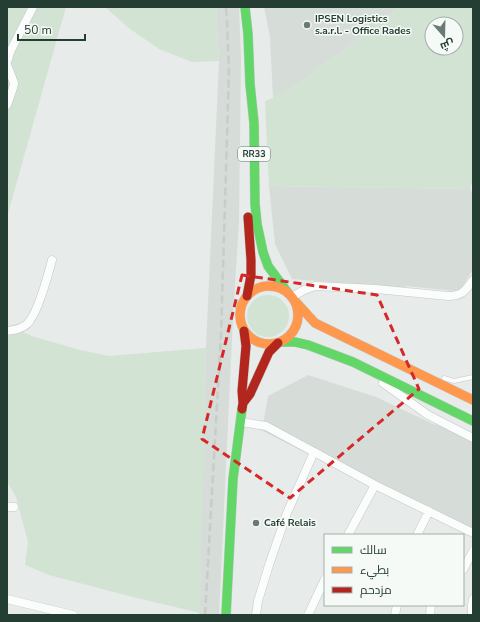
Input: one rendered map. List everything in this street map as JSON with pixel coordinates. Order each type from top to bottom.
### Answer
[{"type":"main road","name":"RR33","points":[[226,615],[232,486],[243,403],[242,391],[246,346],[240,313],[243,301],[247,296],[251,275],[246,203],[246,123],[242,88],[242,33],[239,7]]},
{"type":"main road","name":"RR33","points":[[243,403],[250,394],[269,352],[292,334],[298,314],[297,308],[291,297],[268,266],[263,252],[257,224],[255,204],[254,123],[250,84],[246,7]]},
{"type":"main road","points":[[247,296],[254,290],[262,287],[271,286],[280,288],[291,297],[315,323],[473,400]]},
{"type":"main road","points":[[244,331],[256,342],[264,344],[295,342],[308,345],[353,362],[473,420]]},
{"type":"street","points":[[7,62],[10,52],[33,7]]},
{"type":"street","points":[[7,65],[14,83],[7,105]]},
{"type":"street","points":[[7,331],[21,328],[27,325],[31,320],[36,310],[52,260]]},
{"type":"street","points":[[291,297],[314,286],[376,289],[457,296],[463,293],[472,283]]},
{"type":"street","points":[[353,362],[428,415],[473,438]]},
{"type":"street","points":[[241,422],[266,426],[375,485],[472,530]]},
{"type":"street","points":[[256,615],[262,587],[287,513],[314,452]]},
{"type":"street","points":[[349,534],[375,485]]},
{"type":"street","points":[[418,534],[429,511]]},
{"type":"street","points":[[464,568],[473,551]]},
{"type":"street","points":[[308,615],[324,581]]},
{"type":"street","points":[[7,599],[73,615]]},
{"type":"street","points":[[472,615],[473,599]]},
{"type":"lane","points":[[393,361],[414,366]]},
{"type":"lane","points":[[439,376],[447,380],[454,381],[473,378]]},
{"type":"highlighted area","points":[[242,275],[377,295],[419,389],[290,498],[202,439]]},
{"type":"shaded area","points":[[216,7],[239,7],[241,58],[239,222],[219,615],[199,615],[206,348],[219,61]]},
{"type":"shaded area","points":[[264,7],[400,7],[298,84],[273,98],[270,37]]},
{"type":"shaded area","points":[[269,186],[470,189],[473,194],[473,269],[461,289],[457,291],[405,286],[405,288],[292,279],[275,244]]},
{"type":"shaded area","points":[[308,375],[376,397],[433,424],[473,436],[473,538],[259,429],[264,419],[268,396]]},
{"type":"green space","points":[[7,7],[66,7],[7,217]]},
{"type":"green space","points":[[105,7],[216,7],[219,61],[192,62],[159,49],[130,29]]},
{"type":"green space","points":[[400,7],[473,7],[473,178],[470,189],[269,186],[265,101],[298,84]]},
{"type":"green space","points":[[268,295],[283,301],[289,316],[283,331],[268,337],[253,331],[247,316],[253,301]]},
{"type":"green space","points":[[7,326],[35,337],[80,350],[109,356],[206,348],[200,613],[49,575],[25,565],[28,542],[16,497],[7,482]]},
{"type":"railway","points":[[205,615],[221,335],[229,71],[226,7]]},
{"type":"traffic: fast","points":[[245,7],[254,123],[255,204],[257,224],[263,252],[268,266],[288,293]]},
{"type":"traffic: fast","points":[[281,342],[295,342],[308,345],[353,362],[473,421]]},
{"type":"traffic: fast","points":[[226,615],[233,479],[242,409]]},
{"type":"traffic: slow","points":[[269,286],[280,288],[290,294],[296,304],[298,315],[296,326],[290,336],[280,342],[269,344],[258,342],[248,336],[242,326],[240,315],[242,304],[248,294],[258,288],[269,286]]},
{"type":"traffic: slow","points":[[295,301],[315,323],[473,400]]},
{"type":"traffic: jam","points":[[247,296],[251,275],[248,217]]},
{"type":"traffic: jam","points":[[242,409],[246,346],[244,331]]},
{"type":"traffic: jam","points":[[243,403],[250,394],[269,352],[278,343]]},
{"type":"place","name":"IPSEN Logistics s.a.r.l. - Office Rades","points":[[307,25]]},
{"type":"place","name":"Café Relais","points":[[256,523]]}]
